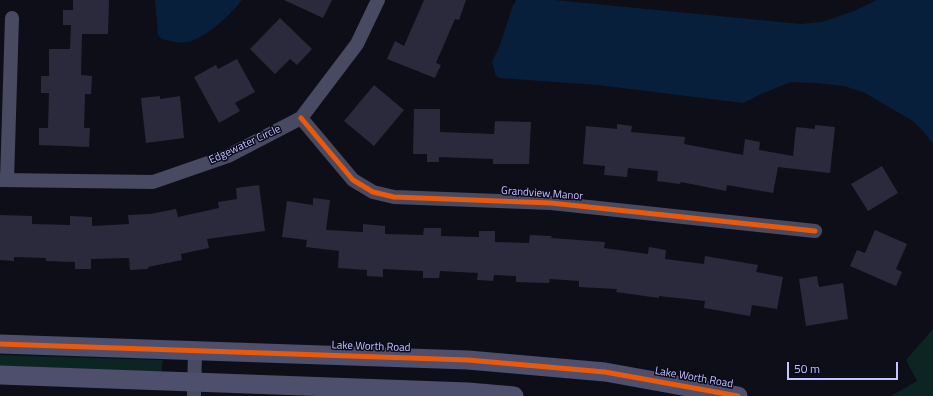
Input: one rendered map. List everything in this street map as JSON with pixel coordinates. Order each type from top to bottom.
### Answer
[{"type":"street","name":"Edgewater Circle","points":[[4,180],[153,182],[228,156],[301,118],[357,44],[378,0]]},
{"type":"street","points":[[4,180],[12,18]]},
{"type":"street","name":"Grandview Manor","points":[[301,118],[353,180],[373,192],[394,197],[550,203],[814,231]]},
{"type":"street","name":"Lake Worth Road","points":[[0,344],[468,360],[605,372],[738,396]]},
{"type":"street","points":[[194,389],[195,351]]},
{"type":"street","points":[[0,375],[194,389],[468,392],[514,396]]},
{"type":"green space","points":[[933,329],[933,396],[891,396],[917,381],[906,360]]},
{"type":"green space","points":[[0,355],[163,360],[161,372],[0,366]]},
{"type":"water","points":[[155,0],[242,0],[232,12],[205,34],[189,42],[177,42],[164,40],[158,35]]},
{"type":"water","points":[[516,0],[554,0],[801,24],[822,22],[854,11],[877,0],[933,0],[933,144],[913,121],[863,92],[844,86],[791,82],[743,103],[598,85],[500,78],[496,76],[492,62],[500,45]]},
{"type":"building","points":[[73,0],[109,0],[108,34],[82,34],[81,75],[92,76],[91,94],[85,94],[84,128],[90,128],[89,147],[39,145],[39,128],[48,128],[49,93],[41,93],[41,76],[49,76],[49,49],[70,49],[71,25],[63,25],[63,10],[73,10]]},
{"type":"building","points":[[284,0],[332,0],[323,18]]},
{"type":"building","points":[[424,0],[466,0],[459,20],[455,19],[436,63],[441,65],[435,78],[387,59],[395,41],[404,46]]},
{"type":"building","points":[[280,18],[312,49],[297,65],[290,59],[275,74],[250,49]]},
{"type":"building","points":[[237,59],[255,92],[235,103],[240,111],[219,123],[194,77],[216,65],[218,69]]},
{"type":"building","points":[[374,85],[404,110],[374,146],[344,121]]},
{"type":"building","points":[[160,96],[160,99],[180,96],[184,138],[146,143],[141,98]]},
{"type":"building","points":[[414,109],[440,109],[440,132],[494,134],[495,121],[531,122],[529,164],[493,164],[493,159],[439,157],[439,162],[427,162],[427,154],[413,154]]},
{"type":"building","points":[[617,124],[632,126],[631,132],[685,137],[684,144],[743,155],[745,139],[760,142],[759,150],[793,156],[796,127],[815,129],[815,125],[835,127],[830,173],[778,167],[773,193],[727,185],[726,191],[681,182],[680,184],[657,181],[658,171],[628,168],[627,177],[604,175],[605,166],[583,164],[586,126],[617,129]]},
{"type":"building","points":[[882,166],[898,193],[868,211],[851,184]]},
{"type":"building","points":[[259,185],[265,231],[207,239],[209,248],[181,254],[182,260],[148,267],[148,269],[130,270],[129,258],[91,259],[91,269],[75,269],[75,262],[46,261],[46,258],[14,257],[14,261],[0,260],[0,215],[32,216],[32,224],[70,225],[70,216],[92,217],[92,226],[129,224],[128,215],[150,214],[176,209],[178,217],[219,208],[218,202],[237,199],[236,188]]},
{"type":"building","points":[[313,198],[330,200],[326,230],[363,232],[363,224],[385,226],[385,234],[423,235],[424,228],[441,228],[441,236],[479,237],[479,231],[495,231],[495,242],[529,243],[530,235],[552,236],[551,238],[605,242],[604,248],[648,254],[649,247],[666,250],[665,259],[704,264],[705,256],[758,265],[756,272],[783,277],[777,309],[752,305],[750,316],[704,308],[705,301],[659,296],[659,298],[616,292],[617,289],[579,287],[579,281],[550,279],[549,283],[516,282],[516,276],[494,275],[493,281],[477,280],[478,273],[440,271],[439,278],[423,278],[423,271],[383,269],[383,277],[367,276],[367,270],[338,268],[339,251],[306,247],[307,240],[282,237],[287,201],[313,205]]},
{"type":"building","points":[[875,230],[907,244],[896,269],[902,272],[896,286],[850,266],[857,250],[865,253]]},
{"type":"building","points":[[817,276],[819,287],[843,283],[848,319],[806,326],[799,279]]},
{"type":"cycle path","points":[[301,118],[353,180],[373,192],[394,197],[551,203],[815,231]]},
{"type":"cycle path","points":[[0,344],[468,360],[605,372],[738,396]]}]
